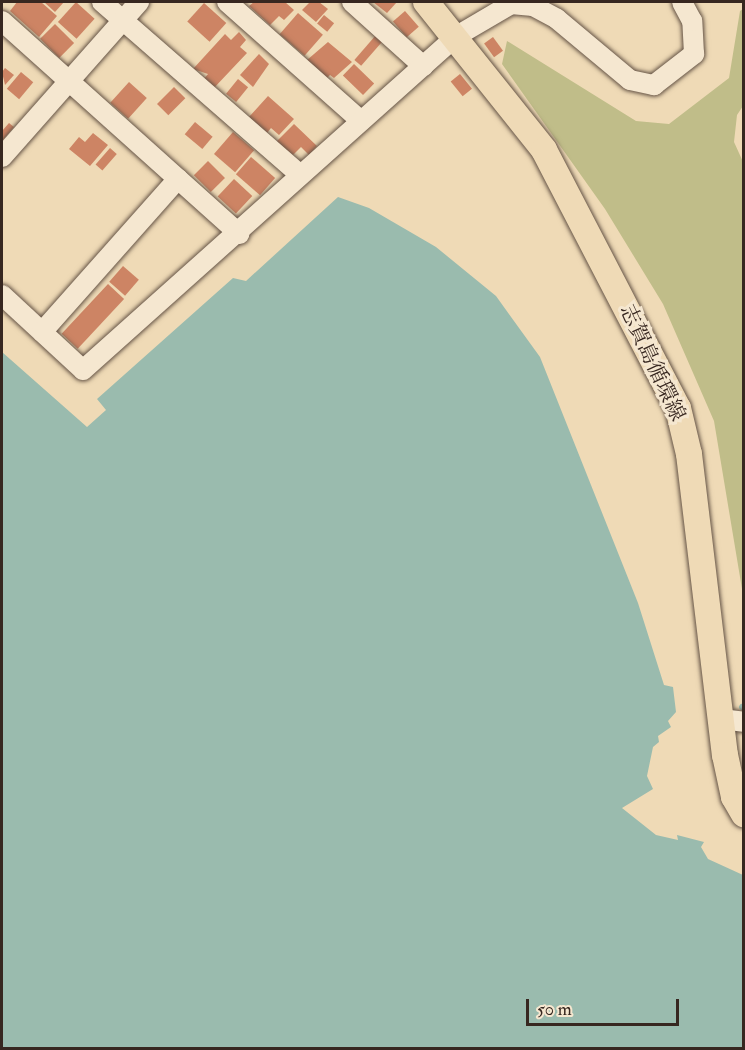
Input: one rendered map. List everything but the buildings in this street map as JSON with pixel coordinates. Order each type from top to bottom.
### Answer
[{"type":"main road","name":"志賀島循環線","points":[[426,2],[544,150],[678,408],[689,454],[732,720],[734,796],[744,814]]},
{"type":"street","points":[[102,2],[300,175]]},
{"type":"street","points":[[2,157],[139,2]]},
{"type":"street","points":[[227,2],[361,121]]},
{"type":"street","points":[[351,2],[423,66]]},
{"type":"street","points":[[2,295],[83,370],[239,234],[300,175],[455,37],[511,4],[533,6],[558,19],[630,80],[654,85],[694,54],[692,21],[682,2]]},
{"type":"street","points":[[2,21],[239,234]]},
{"type":"street","points":[[42,332],[178,179]]},
{"type":"shaded area","points":[[743,9],[743,106],[737,115],[734,142],[744,164],[743,630],[742,589],[714,421],[663,304],[605,209],[502,64],[507,41],[636,121],[669,124],[729,78],[740,11]]},
{"type":"shaded area","points":[[338,197],[369,208],[436,247],[496,296],[540,357],[638,603],[664,685],[673,687],[676,712],[668,721],[671,727],[658,736],[659,742],[653,747],[647,776],[653,789],[622,808],[656,835],[678,840],[677,835],[704,842],[701,847],[708,859],[743,875],[743,1048],[2,1048],[2,352],[87,427],[106,410],[97,399],[233,278],[246,281]]}]
